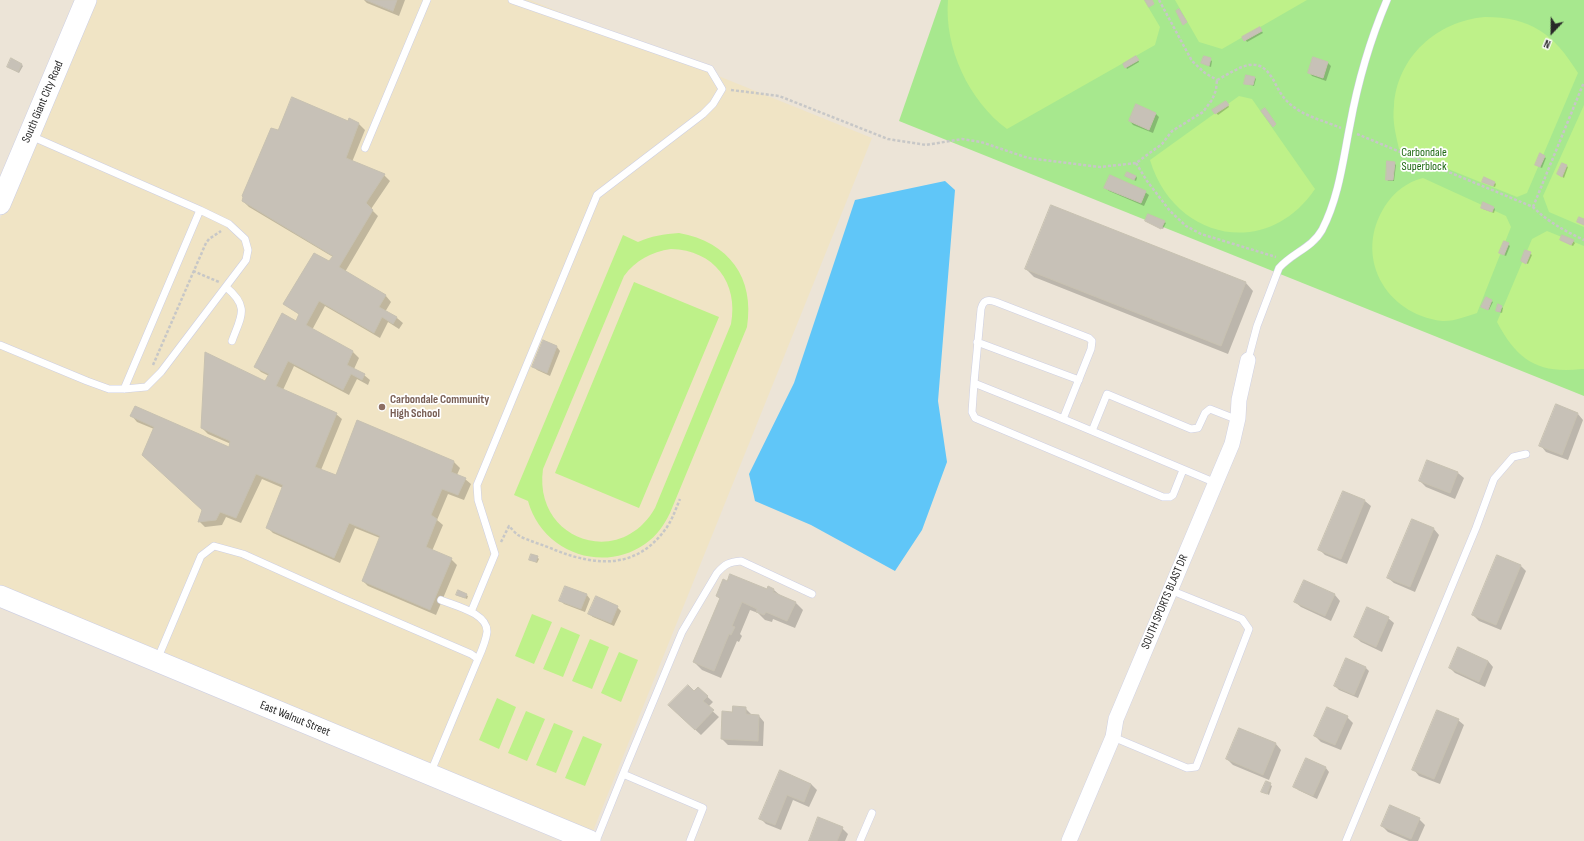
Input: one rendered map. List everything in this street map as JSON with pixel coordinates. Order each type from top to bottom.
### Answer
[{"type":"street","name":"South Giant City Road","points":[[0,204],[4,182],[29,135],[86,0]]},
{"type":"street","name":"SOUTH SPORTS BLAST DR","points":[[1069,841],[1113,737],[1116,719],[1232,444],[1238,420],[1239,400],[1248,360]]},
{"type":"street","name":"East Walnut Street","points":[[0,596],[590,841]]},
{"type":"lane","points":[[366,148],[427,0]]},
{"type":"lane","points":[[471,612],[495,554],[478,500],[477,485],[597,194],[703,114],[713,104],[722,89],[710,69],[512,0]]},
{"type":"lane","points":[[1248,360],[1257,326],[1274,279],[1286,260],[1303,251],[1314,240],[1321,230],[1331,206],[1340,177],[1361,72],[1369,45],[1387,0]]},
{"type":"lane","points":[[0,345],[109,389],[146,387],[156,377],[223,285],[246,260],[248,254],[247,245],[241,235],[229,224],[29,135]]},
{"type":"lane","points":[[124,389],[200,210]]},
{"type":"lane","points":[[223,285],[239,299],[242,314],[232,341]]},
{"type":"lane","points":[[1063,419],[1092,344],[1089,338],[990,300],[982,304],[977,342],[972,412],[975,418],[1167,498],[1173,495],[1183,470]]},
{"type":"lane","points":[[977,342],[1079,380]]},
{"type":"lane","points":[[974,383],[1216,483]]},
{"type":"lane","points":[[1092,431],[1107,394],[1191,429],[1198,428],[1205,413],[1210,409],[1238,420]]},
{"type":"lane","points":[[1346,841],[1476,528],[1494,479],[1513,457],[1526,454]]},
{"type":"lane","points":[[156,662],[201,556],[214,546],[243,554],[471,654],[478,659]]},
{"type":"lane","points":[[596,841],[682,632],[717,573],[724,565],[741,561],[812,594]]},
{"type":"lane","points":[[1113,737],[1187,768],[1196,767],[1249,629],[1242,619],[1170,590]]},
{"type":"lane","points":[[430,774],[486,640],[487,630],[483,619],[471,612],[441,600]]},
{"type":"lane","points":[[623,774],[703,808],[690,841]]},
{"type":"lane","points":[[860,841],[872,813]]},
{"type":"path","points":[[1159,0],[1192,61],[1205,73],[1217,80]]},
{"type":"path","points":[[1217,80],[1243,67],[1252,64],[1261,65],[1269,73],[1282,96],[1300,112],[1533,207],[1544,218],[1565,231],[1584,240]]},
{"type":"path","points":[[722,89],[779,96],[888,139],[926,145],[962,139],[981,142],[1028,158],[1100,167],[1136,163],[1162,144],[1172,131],[1202,112],[1212,100],[1216,90],[1217,80]]},
{"type":"path","points":[[1533,207],[1584,82]]},
{"type":"path","points":[[1136,163],[1147,181],[1170,211],[1186,226],[1201,234],[1286,260]]},
{"type":"path","points":[[152,368],[206,243],[209,239],[222,230]]},
{"type":"path","points":[[193,272],[223,285]]},
{"type":"path","points":[[495,554],[509,526],[518,535],[574,558],[596,562],[614,561],[633,556],[647,548],[668,526],[680,499]]},
{"type":"shaded area","name":"Carbondale Community High School","points":[[97,0],[530,0],[872,138],[589,841],[0,595],[0,219]]},
{"type":"green space","name":"Carbondale Superblock","points":[[941,0],[1584,0],[1584,396],[899,121]]},
{"type":"green space","points":[[948,0],[1144,0],[1160,27],[1155,45],[1007,129],[981,104],[962,72],[955,55],[950,36]]},
{"type":"green space","points":[[1175,0],[1307,0],[1222,49],[1199,42]]},
{"type":"green space","points":[[1485,17],[1516,20],[1540,30],[1560,48],[1578,73],[1527,193],[1517,197],[1399,149],[1395,128],[1394,106],[1397,88],[1411,57],[1436,34],[1467,20]]},
{"type":"green space","points":[[1239,96],[1252,99],[1315,189],[1295,211],[1272,226],[1248,232],[1224,231],[1200,223],[1179,208],[1162,187],[1150,160]]},
{"type":"green space","points":[[1584,105],[1584,227],[1549,212],[1543,196]]},
{"type":"green space","points":[[1423,178],[1506,216],[1511,227],[1477,313],[1451,321],[1442,321],[1422,316],[1405,307],[1390,295],[1380,280],[1374,263],[1372,244],[1376,225],[1385,206],[1392,196],[1401,188]]},
{"type":"green space","points":[[1547,231],[1584,246],[1584,369],[1553,369],[1530,362],[1513,346],[1497,322],[1532,239]]},
{"type":"green space","points":[[679,233],[697,238],[712,245],[725,254],[735,265],[742,278],[747,293],[747,327],[670,513],[660,530],[645,544],[628,553],[611,557],[593,557],[576,553],[560,545],[546,533],[535,519],[528,501],[514,495],[623,235],[638,242],[653,237]],"holes":[[[671,249],[700,255],[711,262],[727,283],[731,295],[731,324],[655,508],[640,527],[621,538],[602,542],[582,538],[565,529],[551,514],[544,494],[543,469],[624,276],[639,261],[657,252]]]},
{"type":"green space","points":[[634,282],[719,317],[639,508],[555,473]]},
{"type":"green space","points":[[532,614],[552,622],[534,664],[515,656]]},
{"type":"green space","points":[[561,627],[580,635],[563,677],[543,669]]},
{"type":"green space","points":[[590,639],[609,647],[592,689],[572,681]]},
{"type":"green space","points":[[619,652],[638,660],[621,702],[601,693]]},
{"type":"green space","points":[[497,698],[516,707],[499,749],[479,740]]},
{"type":"green space","points":[[526,711],[545,719],[527,761],[508,753]]},
{"type":"green space","points":[[554,723],[573,731],[556,773],[536,765]]},
{"type":"green space","points":[[583,736],[602,744],[585,786],[565,778]]},
{"type":"water","points":[[945,181],[955,190],[938,401],[947,462],[922,530],[895,571],[811,525],[755,501],[749,474],[794,383],[855,200]]},
{"type":"building","points":[[366,0],[397,0],[393,11]]},
{"type":"building","points":[[1145,0],[1152,0],[1154,4],[1149,7]]},
{"type":"building","points":[[1179,9],[1187,22],[1183,25],[1176,11]]},
{"type":"building","points":[[1260,27],[1262,31],[1244,41],[1242,37]]},
{"type":"building","points":[[1136,56],[1139,60],[1125,68],[1123,64]]},
{"type":"building","points":[[1204,56],[1211,58],[1209,66],[1201,63]]},
{"type":"building","points":[[1313,57],[1328,62],[1323,78],[1308,73]]},
{"type":"building","points":[[11,58],[22,64],[18,72],[7,67]]},
{"type":"building","points":[[1246,75],[1255,77],[1253,85],[1244,84]]},
{"type":"building","points":[[292,97],[348,121],[349,118],[359,123],[346,158],[385,174],[366,203],[373,210],[339,267],[386,295],[379,307],[397,317],[393,324],[382,317],[374,333],[319,301],[306,325],[353,351],[347,365],[365,374],[362,380],[351,374],[343,390],[288,361],[276,386],[337,413],[315,467],[336,475],[357,420],[454,461],[451,472],[466,478],[458,495],[442,489],[431,515],[437,519],[426,547],[452,558],[430,610],[362,581],[380,536],[349,523],[334,558],[266,528],[283,485],[256,474],[236,518],[220,512],[216,520],[198,522],[202,510],[142,455],[154,427],[130,416],[135,406],[229,447],[230,441],[201,428],[205,352],[265,381],[269,374],[254,367],[282,313],[296,321],[299,314],[283,304],[314,253],[329,261],[333,256],[242,201],[242,196],[271,128],[278,130]]},
{"type":"building","points":[[1226,101],[1229,105],[1215,114],[1212,110]]},
{"type":"building","points":[[1136,104],[1156,113],[1149,130],[1129,121]]},
{"type":"building","points":[[1265,108],[1276,124],[1273,127],[1261,111]]},
{"type":"building","points":[[1540,153],[1545,156],[1540,167],[1535,165]]},
{"type":"building","points":[[1387,161],[1395,162],[1393,180],[1386,180]]},
{"type":"building","points":[[1562,163],[1567,165],[1562,177],[1557,174]]},
{"type":"building","points":[[1127,172],[1136,176],[1134,180],[1125,176]]},
{"type":"building","points":[[1110,175],[1146,191],[1141,203],[1104,188]]},
{"type":"building","points":[[1484,177],[1495,182],[1493,186],[1482,182]]},
{"type":"building","points":[[1483,202],[1494,207],[1492,212],[1481,208]]},
{"type":"building","points":[[1051,205],[1246,282],[1221,346],[1025,269]]},
{"type":"building","points":[[1148,214],[1165,221],[1161,229],[1145,221]]},
{"type":"building","points":[[1579,217],[1584,219],[1584,225],[1577,222]]},
{"type":"building","points":[[1562,235],[1574,240],[1571,245],[1560,240]]},
{"type":"building","points":[[1504,241],[1509,243],[1504,255],[1499,253]]},
{"type":"building","points":[[1525,250],[1531,252],[1526,264],[1521,261]]},
{"type":"building","points":[[1486,297],[1492,300],[1488,310],[1481,307]]},
{"type":"building","points":[[1498,304],[1502,306],[1500,312],[1496,311]]},
{"type":"building","points":[[543,340],[557,346],[547,373],[532,367]]},
{"type":"building","points":[[1556,404],[1578,413],[1562,455],[1539,446]]},
{"type":"building","points":[[1427,460],[1458,472],[1450,493],[1419,481]]},
{"type":"building","points":[[1343,491],[1365,500],[1341,559],[1318,550]]},
{"type":"building","points":[[1412,519],[1434,528],[1410,587],[1387,578]]},
{"type":"building","points":[[531,554],[538,556],[536,562],[529,560]]},
{"type":"building","points":[[1497,555],[1521,565],[1496,625],[1472,615]]},
{"type":"building","points":[[730,574],[767,589],[768,586],[774,589],[773,592],[796,602],[787,621],[766,612],[764,615],[756,612],[757,609],[742,602],[732,626],[735,627],[731,635],[729,634],[714,671],[693,662],[720,598],[716,596],[723,579],[727,581]]},
{"type":"building","points":[[1304,580],[1335,594],[1325,616],[1294,602]]},
{"type":"building","points":[[565,586],[587,594],[581,609],[559,601]]},
{"type":"building","points":[[458,590],[467,594],[465,598],[456,595]]},
{"type":"building","points":[[596,596],[618,606],[611,623],[588,614]]},
{"type":"building","points":[[1367,607],[1389,617],[1376,647],[1354,637]]},
{"type":"building","points":[[1458,647],[1488,661],[1479,682],[1449,668]]},
{"type":"building","points":[[1346,658],[1366,667],[1354,695],[1334,686]]},
{"type":"building","points":[[688,685],[694,691],[698,687],[708,696],[703,701],[714,710],[695,730],[668,705]]},
{"type":"building","points":[[733,706],[746,707],[746,714],[759,715],[758,741],[721,739],[722,711],[732,712]]},
{"type":"building","points":[[1327,707],[1348,716],[1335,745],[1314,736]]},
{"type":"building","points":[[1437,710],[1459,719],[1434,779],[1412,770]]},
{"type":"building","points":[[1239,728],[1276,743],[1263,775],[1226,759]]},
{"type":"building","points":[[1306,758],[1326,767],[1313,796],[1293,787]]},
{"type":"building","points":[[780,770],[811,784],[804,802],[787,795],[775,825],[759,819]]},
{"type":"building","points":[[1266,781],[1271,783],[1267,794],[1261,792]]},
{"type":"building","points":[[1390,805],[1420,818],[1411,839],[1381,826]]},
{"type":"building","points":[[818,817],[843,827],[837,841],[809,841]]},
{"type":"place","name":"Carbondale Community High School","points":[[382,407]]}]
